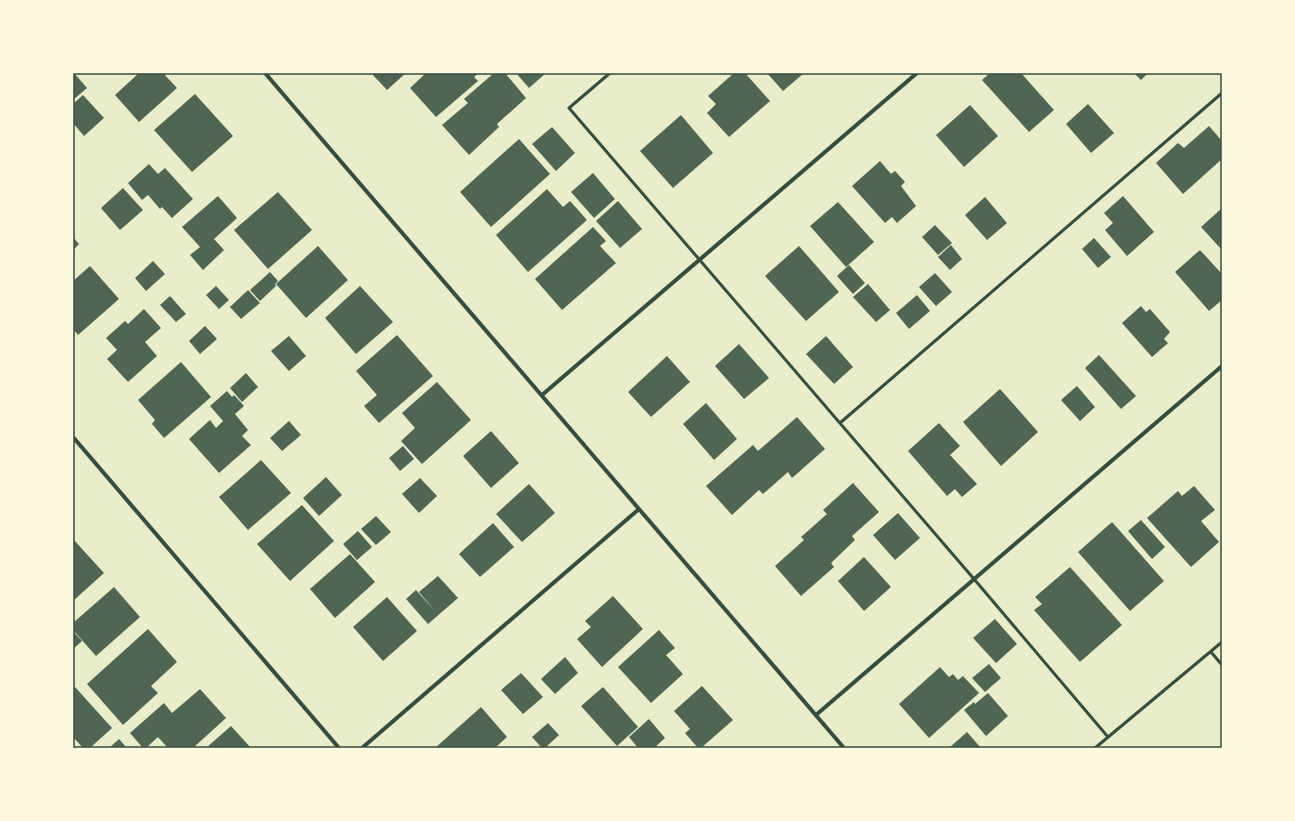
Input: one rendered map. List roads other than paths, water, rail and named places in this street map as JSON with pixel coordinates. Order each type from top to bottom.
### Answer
[{"type":"street","points":[[265,73],[844,748]]},
{"type":"street","points":[[269,77],[273,73]]},
{"type":"street","points":[[542,395],[917,73]]},
{"type":"street","points":[[816,715],[1222,366]]},
{"type":"street","points":[[73,437],[339,748]]},
{"type":"street","points":[[362,748],[639,509]]},
{"type":"lane","points":[[610,73],[569,108],[700,259],[1108,737]]},
{"type":"lane","points":[[840,423],[1222,93]]},
{"type":"lane","points":[[1095,748],[1222,642]]},
{"type":"lane","points":[[1211,652],[1222,665]]}]
